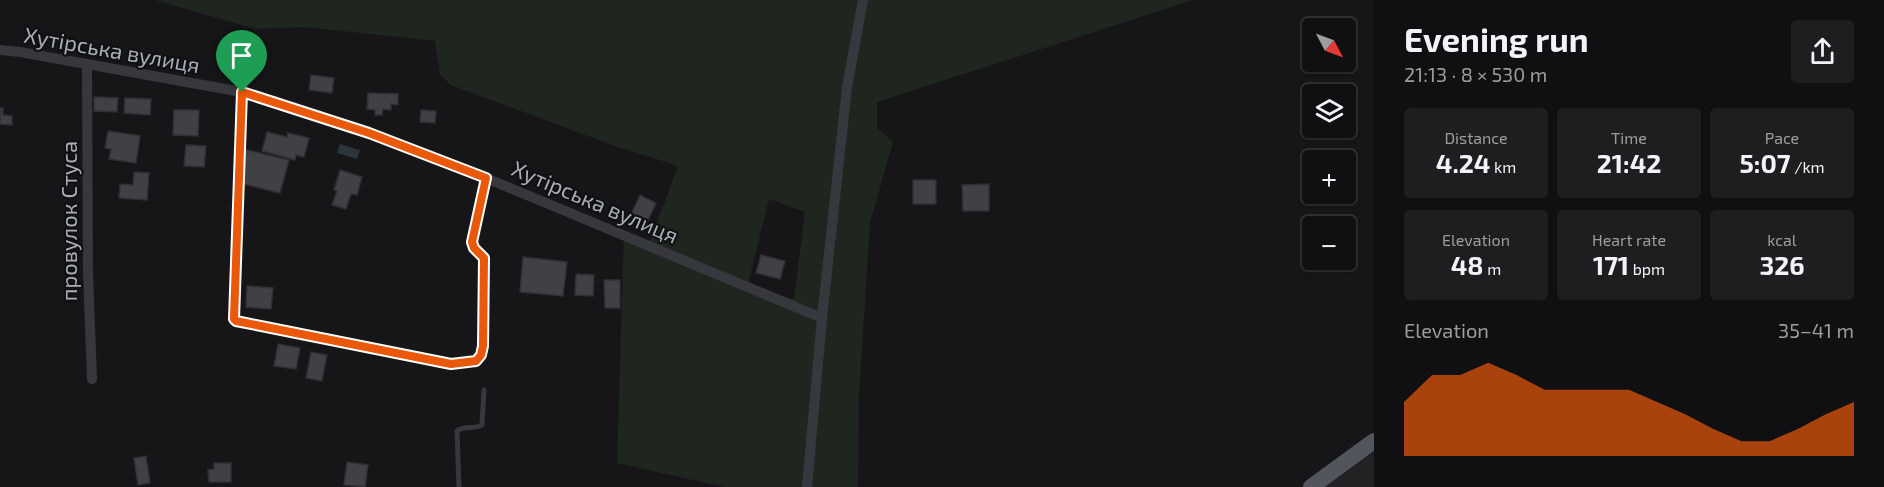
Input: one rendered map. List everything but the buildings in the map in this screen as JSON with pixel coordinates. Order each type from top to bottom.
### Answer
[{"type":"main road","points":[[1311,487],[1374,441]]},
{"type":"street","points":[[807,487],[822,318],[847,87],[863,0]]},
{"type":"street","name":"Хутірська вулиця","points":[[0,50],[242,92],[369,133],[486,178],[822,318]]},
{"type":"street","name":"провулок Стуса","points":[[87,64],[88,274],[92,379]]},
{"type":"lane","points":[[242,92],[234,319],[238,323],[451,364],[476,361],[481,355],[483,346],[484,258],[474,248],[472,242],[486,178]]},
{"type":"lane","points":[[459,487],[457,431],[461,428],[479,427],[482,424],[484,390]]},
{"type":"shaded area","points":[[155,0],[1193,0],[877,102],[877,128],[893,142],[870,223],[859,395],[858,487],[724,487],[617,463],[624,231],[650,241],[678,166],[615,146],[451,85],[440,74],[435,41],[305,27],[255,29]],"holes":[[[769,199],[805,212],[794,299],[748,284]]]},
{"type":"shaded area","points":[[340,144],[360,150],[357,159],[337,153]]},
{"type":"shaded area","points":[[1374,452],[1374,487],[1324,487]]},
{"type":"route","points":[[242,92],[369,133],[486,178],[472,242],[474,248],[484,258],[483,346],[481,355],[476,361],[451,364],[238,323],[234,319],[242,92]]}]
